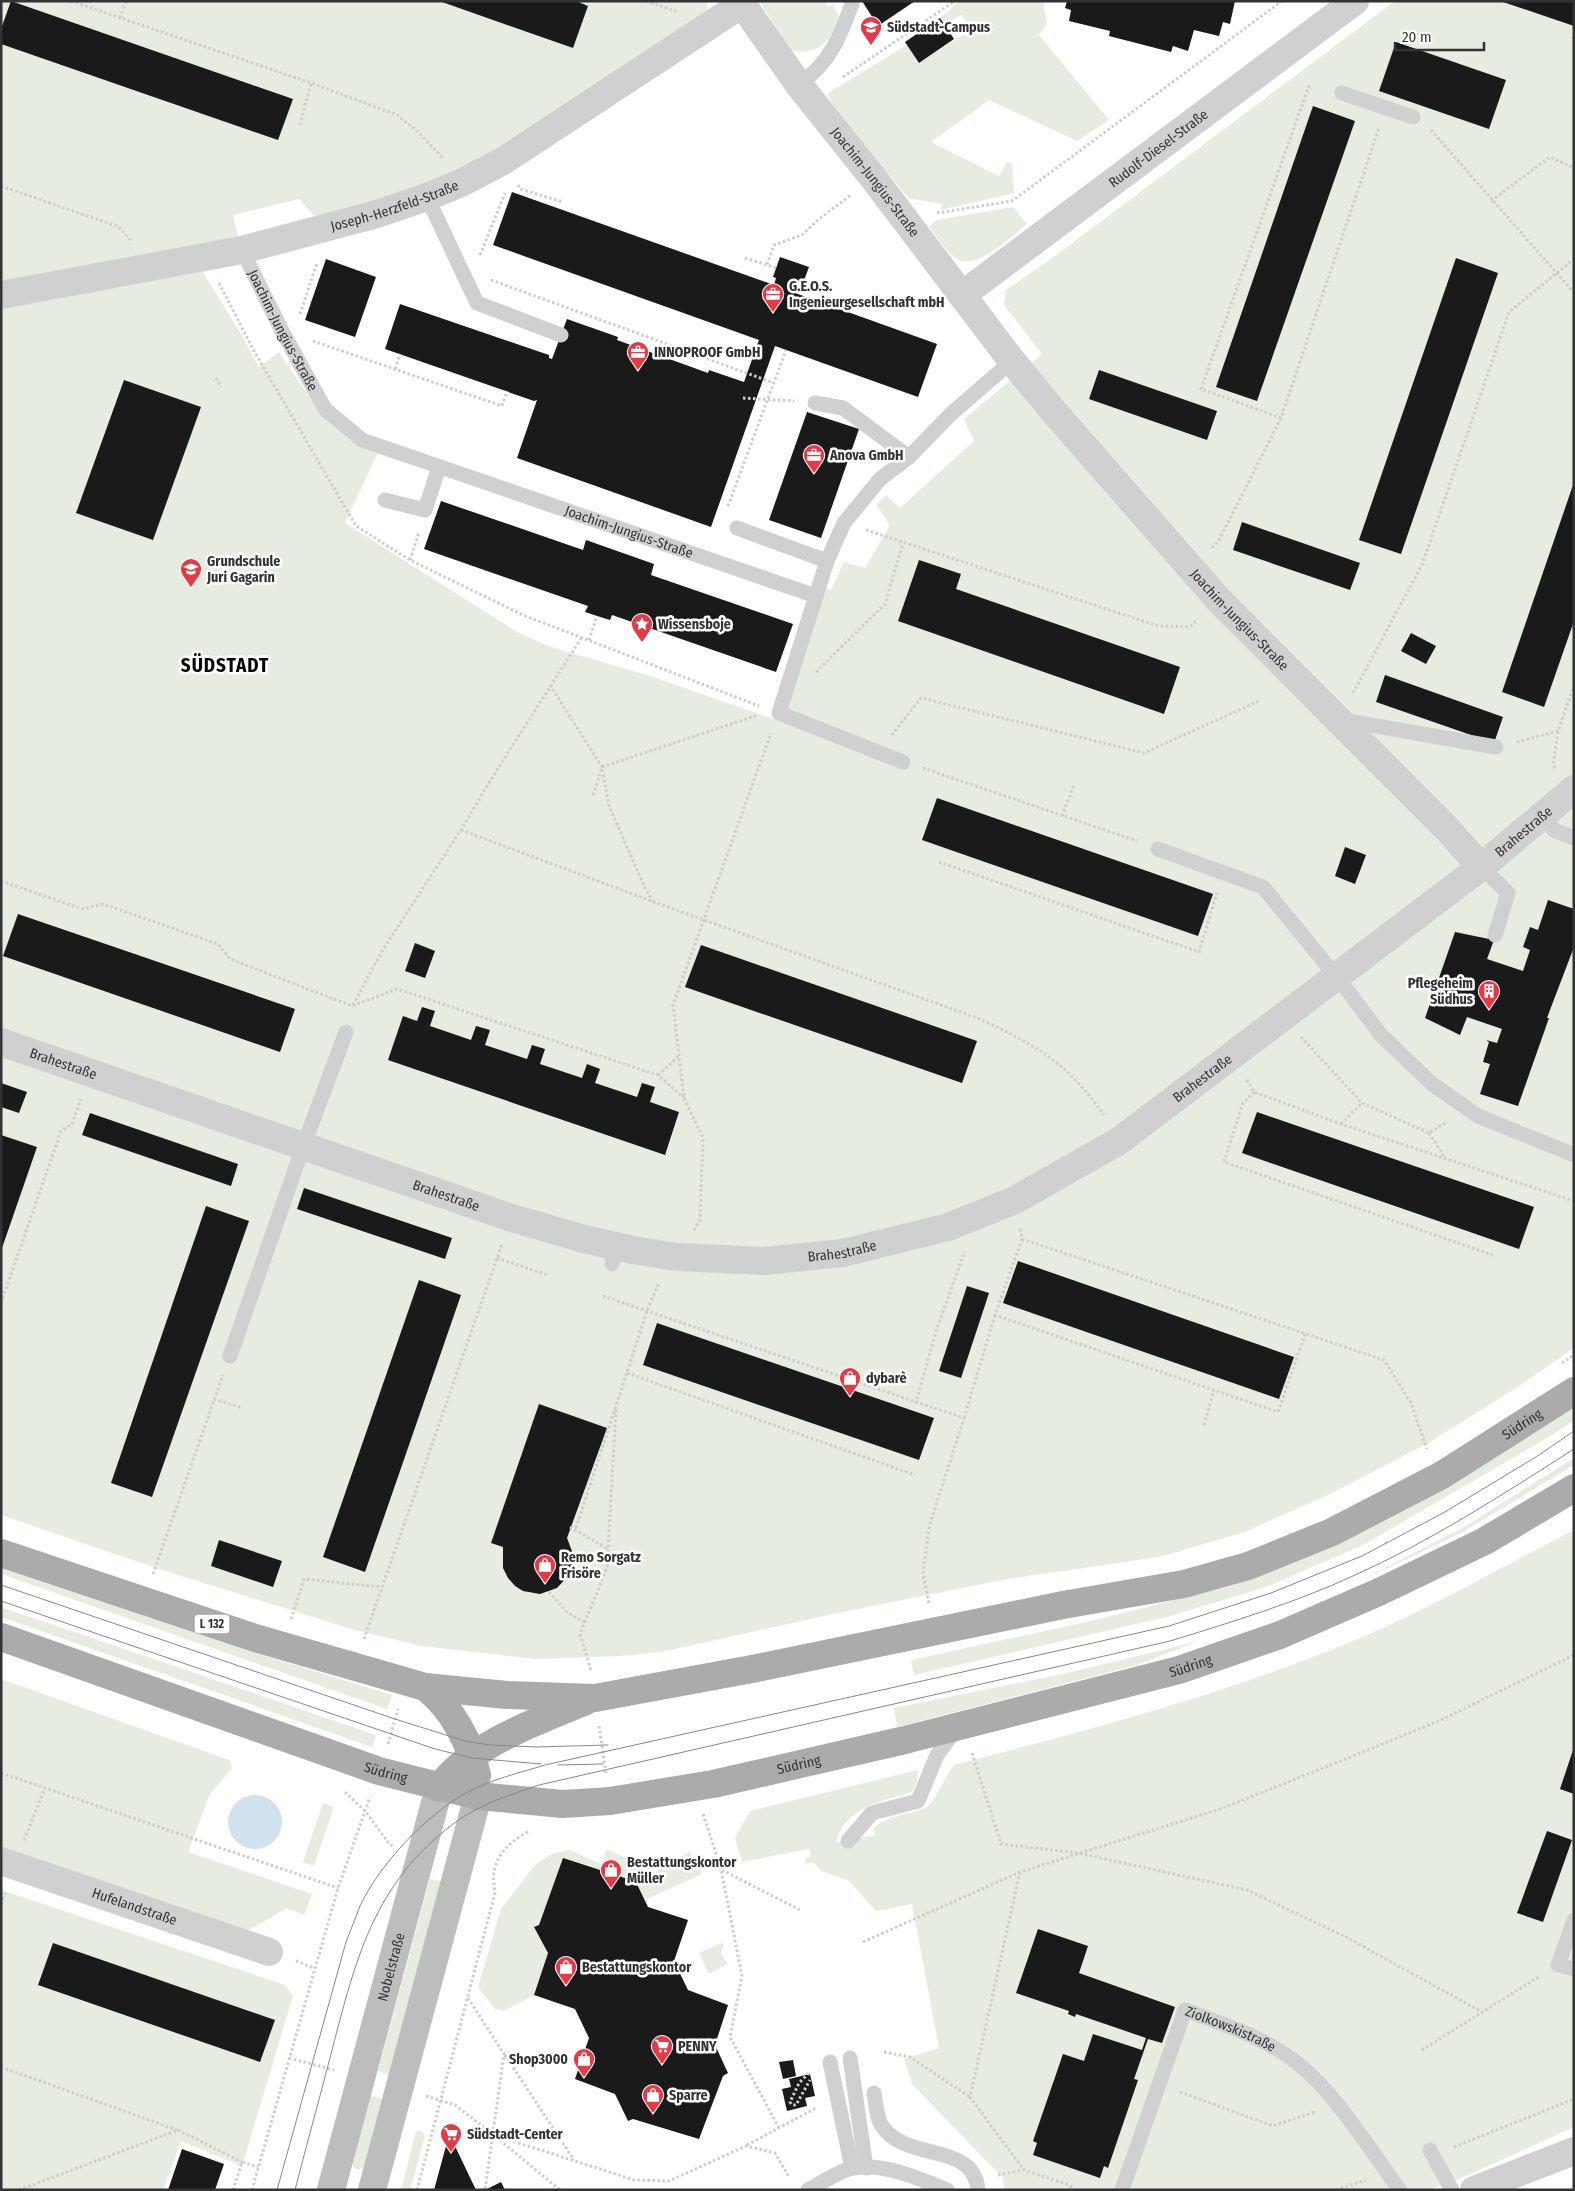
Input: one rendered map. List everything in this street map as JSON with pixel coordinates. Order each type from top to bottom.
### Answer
[{"type":"main road","name":"Südring","points":[[1,1553],[255,1638],[416,1685],[507,1695],[752,1669],[1063,1605],[1184,1584],[1248,1566],[1332,1532],[1442,1475],[1574,1391]]},
{"type":"main road","name":"Südring","points":[[1,1637],[379,1771],[439,1788],[478,1796],[564,1804],[610,1801],[964,1737],[1179,1670],[1280,1635],[1379,1592],[1485,1541],[1574,1488]]},
{"type":"main road","name":"L 132","points":[[372,2190],[478,1796],[476,1772],[472,1758],[451,1713],[439,1698],[416,1685]]},
{"type":"main road","name":"Nobelstraße","points":[[331,2190],[439,1788],[454,1770],[489,1745],[525,1726],[593,1685]]},
{"type":"street","name":"Rudolf-Diesel-Straße","points":[[962,295],[1355,1]]},
{"type":"street","name":"Joachim-Jungius-Straße","points":[[741,3],[808,79],[910,227],[1012,361],[1217,598],[1448,830],[1481,867]]},
{"type":"street","name":"Joseph-Herzfeld-Straße","points":[[1,296],[150,266],[242,250],[377,214],[508,168],[741,3]]},
{"type":"street","name":"Brahestraße","points":[[1,1042],[512,1218],[584,1239],[614,1255],[765,1261],[843,1253],[919,1236],[1015,1200],[1119,1140],[1481,867],[1574,789]]},
{"type":"street","name":"Hufelandstraße","points":[[8,1863],[269,1952]]},
{"type":"street","points":[[1479,2189],[1574,2151]]},
{"type":"lane","points":[[808,79],[839,38],[852,4]]},
{"type":"lane","points":[[1342,93],[1413,117]]},
{"type":"lane","points":[[427,197],[470,278],[477,304],[561,335]]},
{"type":"lane","name":"Joachim-Jungius-Straße","points":[[242,250],[287,332],[325,409],[362,440],[816,596]]},
{"type":"lane","points":[[903,762],[779,713],[827,561],[844,523],[880,479],[909,457],[952,413],[1012,361]]},
{"type":"lane","points":[[815,403],[843,408],[909,457]]},
{"type":"lane","points":[[385,500],[425,510],[439,467]]},
{"type":"lane","points":[[737,528],[827,561]]},
{"type":"lane","points":[[1336,719],[1496,747]]},
{"type":"lane","points":[[1542,815],[1554,830],[1574,838]]},
{"type":"lane","points":[[1158,849],[1263,887],[1380,1034],[1432,1084],[1478,1116],[1574,1155]]},
{"type":"lane","points":[[1481,867],[1508,893],[1495,935]]},
{"type":"lane","points":[[230,1356],[303,1147],[346,1032]]},
{"type":"lane","points":[[848,1841],[872,1813],[918,1801],[937,1755],[964,1737]]},
{"type":"lane","points":[[1574,1920],[1558,1965],[1574,1969]]},
{"type":"lane","name":"Ziolkowskistraße","points":[[1122,2190],[1185,2010],[1236,2028],[1281,2051],[1311,2077],[1337,2104],[1400,2190]]},
{"type":"lane","points":[[850,2058],[859,2168]]},
{"type":"lane","points":[[830,2062],[859,2168]]},
{"type":"lane","points":[[874,2093],[880,2125],[894,2140],[913,2148],[955,2158],[970,2169],[977,2184]]},
{"type":"lane","points":[[1430,2150],[1452,2190]]},
{"type":"lane","points":[[808,2190],[859,2168],[882,2169],[910,2176],[947,2190]]},
{"type":"path","points":[[71,1],[311,83],[396,115],[416,130],[429,143],[447,162],[461,183]]},
{"type":"path","points":[[120,18],[126,1]]},
{"type":"path","points":[[646,1],[672,10]]},
{"type":"path","points":[[808,79],[830,85],[955,1]]},
{"type":"path","points":[[910,227],[924,216],[1012,201],[1282,1]]},
{"type":"path","points":[[300,126],[311,83]]},
{"type":"path","points":[[1281,418],[1201,389],[1310,83]]},
{"type":"path","points":[[1192,571],[1219,540],[1281,418],[1386,108]]},
{"type":"path","points":[[1413,117],[1423,120],[1491,201],[1574,293]]},
{"type":"path","points":[[1491,201],[1550,157],[1574,168]]},
{"type":"path","points":[[508,168],[520,189],[563,202]]},
{"type":"path","points":[[508,168],[470,278],[774,383]]},
{"type":"path","points":[[1,186],[119,227],[150,266]]},
{"type":"path","points":[[767,265],[774,245],[802,235],[819,219],[848,198]]},
{"type":"path","points":[[204,256],[254,350],[356,526],[410,560],[524,615],[779,713]]},
{"type":"path","points":[[745,258],[776,268]]},
{"type":"path","points":[[1336,719],[1351,697],[1422,565],[1509,312],[1574,259]]},
{"type":"path","points":[[317,263],[287,332],[502,406],[507,391]]},
{"type":"path","points":[[725,515],[786,350]]},
{"type":"path","points":[[395,369],[400,354]]},
{"type":"path","points":[[216,378],[221,387]]},
{"type":"path","points":[[743,398],[769,398],[815,403]]},
{"type":"path","points":[[410,560],[425,510]]},
{"type":"path","points":[[844,523],[1158,626],[1190,627],[1217,598]]},
{"type":"path","points":[[811,677],[884,604],[903,543]]},
{"type":"path","points":[[589,640],[597,616]]},
{"type":"path","points":[[346,1032],[352,1006],[382,951],[461,830],[550,685],[582,638]]},
{"type":"path","points":[[550,685],[602,767],[608,806],[645,888],[654,902]]},
{"type":"path","points":[[1574,685],[1558,731],[1553,765],[1574,789]]},
{"type":"path","points":[[878,753],[922,698],[1144,753],[1260,700]]},
{"type":"path","points":[[602,767],[752,716],[779,713]]},
{"type":"path","points":[[576,1528],[647,1311],[665,1269],[677,1257],[700,1220],[703,1138],[684,1098],[673,1005],[779,713]]},
{"type":"path","points":[[1496,747],[1558,731]]},
{"type":"path","points":[[903,762],[1158,849]]},
{"type":"path","points":[[592,795],[602,767]]},
{"type":"path","points":[[1062,816],[1074,785]]},
{"type":"path","points":[[461,830],[654,902],[980,1019],[1020,1037],[1054,1061],[1079,1084],[1106,1118],[1119,1140]]},
{"type":"path","points":[[939,862],[1199,952],[1223,873]]},
{"type":"path","points":[[1,881],[82,908],[103,904],[218,944],[230,959],[352,1006],[397,989],[658,1075],[684,1098]]},
{"type":"path","points":[[1282,1017],[1362,1103],[1429,1133],[1446,1158]]},
{"type":"path","points":[[658,1075],[680,1055]]},
{"type":"path","points":[[1,1303],[61,1130],[72,1124],[90,1073]]},
{"type":"path","points":[[1249,1082],[1254,1092],[1341,1124],[1574,1200]]},
{"type":"path","points":[[1254,1092],[1243,1103],[1224,1162],[1493,1255]]},
{"type":"path","points":[[1341,1124],[1362,1103]]},
{"type":"path","points":[[1429,1133],[1452,1119],[1468,1132],[1478,1116]]},
{"type":"path","points":[[929,1604],[923,1574],[929,1527],[964,1418],[994,1315],[1022,1239],[1015,1200]]},
{"type":"path","points":[[363,1645],[381,1587],[512,1218]]},
{"type":"path","points":[[916,1402],[937,1328],[970,1237],[967,1219]]},
{"type":"path","points":[[1022,1239],[1306,1332],[1384,1360],[1411,1403],[1428,1450]]},
{"type":"path","points":[[497,1258],[548,1275]]},
{"type":"path","points":[[603,1296],[964,1418]]},
{"type":"path","points":[[994,1315],[1278,1412],[1306,1332]]},
{"type":"path","points":[[1557,1366],[1574,1355]]},
{"type":"path","points":[[151,1579],[230,1356]]},
{"type":"path","points":[[627,1373],[915,1474]]},
{"type":"path","points":[[1204,1424],[1214,1390]]},
{"type":"path","points":[[214,1399],[243,1408]]},
{"type":"path","points":[[610,1801],[593,1685],[580,1634],[608,1568],[616,1405]]},
{"type":"path","points":[[1419,1454],[1436,1445]]},
{"type":"path","points":[[570,1527],[576,1528],[609,1549]]},
{"type":"path","points":[[290,1622],[304,1579],[381,1587]]},
{"type":"path","points":[[549,1592],[568,1613],[584,1622]]},
{"type":"path","points":[[920,1606],[938,1601]]},
{"type":"path","points":[[863,1942],[1020,1872],[1223,1808],[1441,1720],[1574,1655]]},
{"type":"path","points":[[582,1673],[593,1685]]},
{"type":"path","points":[[252,2190],[338,1888],[379,1771],[416,1685]]},
{"type":"path","points":[[964,1737],[1001,1844],[1078,1853],[1247,1890],[1346,1937],[1482,2012]]},
{"type":"path","points":[[1,1773],[338,1888]]},
{"type":"path","points":[[8,1863],[45,1788]]},
{"type":"path","points":[[702,1812],[721,1869],[742,1976],[730,2037],[779,2128]]},
{"type":"path","points":[[721,1869],[800,1910]]},
{"type":"path","points":[[417,2190],[495,1893],[494,1871]]},
{"type":"path","points":[[970,2098],[1020,1872]]},
{"type":"path","points":[[1422,2050],[1558,1965]]},
{"type":"path","points":[[468,1998],[575,2161]]},
{"type":"path","points":[[884,2052],[910,2057],[970,2098],[1024,2170]]},
{"type":"path","points":[[485,2190],[504,2054]]},
{"type":"path","points":[[1,2067],[178,2130],[258,2168]]},
{"type":"path","points":[[799,2083],[790,2102],[792,2105],[796,2105],[807,2084]]},
{"type":"path","points":[[1158,2084],[1273,2126],[1337,2104]]},
{"type":"path","points":[[441,2100],[455,2105],[560,2190]]},
{"type":"path","points":[[494,2135],[634,2180],[669,2181],[746,2146],[817,2108]]},
{"type":"path","points":[[19,2190],[178,2130]]},
{"type":"path","points":[[746,2146],[775,2153],[792,2182]]},
{"type":"path","points":[[233,2190],[242,2162]]},
{"type":"path","points":[[977,2184],[1024,2170],[1070,2185],[1073,2190]]},
{"type":"shaded area","points":[[1,1],[707,1],[708,13],[474,165],[433,182],[319,221],[299,199],[233,215],[239,241],[190,251],[259,367],[279,352],[313,403],[346,436],[378,452],[345,523],[517,632],[548,646],[650,676],[779,721],[818,587],[831,590],[844,562],[865,568],[890,525],[876,505],[886,495],[900,508],[974,441],[964,419],[1042,354],[1004,305],[1006,290],[1051,259],[1395,1],[1574,1],[1574,1348],[1516,1388],[1428,1443],[1334,1492],[1245,1532],[1159,1557],[1007,1579],[842,1612],[661,1652],[620,1656],[535,1659],[422,1646],[355,1630],[156,1568],[1,1515]]},
{"type":"shaded area","points":[[759,1],[825,1],[829,7],[833,4],[839,16],[828,39],[822,45],[816,49],[801,52],[791,50]]},
{"type":"shaded area","points":[[960,1],[1043,1],[1047,23],[1039,35],[1109,120],[1077,141],[989,100],[931,142],[999,176],[1007,162],[1012,164],[1014,193],[941,210],[941,204],[909,198],[857,139],[834,109],[828,93],[907,45],[919,63],[972,29],[961,15],[944,25],[940,18]]},
{"type":"shaded area","points":[[1013,207],[1027,224],[994,251],[974,260],[965,261],[954,257],[929,227],[936,220]]},
{"type":"shaded area","points":[[1574,1404],[1574,1421],[1542,1441],[1363,1545],[1266,1587],[1167,1617],[914,1675],[911,1660],[1091,1621],[1231,1586],[1330,1547]]},
{"type":"shaded area","points":[[1574,1458],[1574,1465],[1463,1532],[1360,1581],[1464,1527]]},
{"type":"shaded area","points":[[1574,1530],[1574,2127],[1464,2177],[1428,2190],[1004,2190],[1003,2178],[912,2084],[904,2059],[939,2048],[912,1904],[876,1911],[849,1881],[822,1871],[814,1863],[806,1863],[805,1859],[811,1856],[809,1849],[742,1862],[735,1838],[750,1811],[918,1770],[917,1782],[912,1792],[866,1807],[856,1813],[840,1831],[836,1843],[875,1835],[873,1829],[885,1820],[928,1806],[954,1765],[1172,1705],[1226,1688],[1333,1649],[1409,1616]]},
{"type":"shaded area","points":[[1,1565],[253,1652],[392,1695],[387,1709],[1,1574]]},
{"type":"shaded area","points":[[1,1607],[376,1735],[372,1747],[1,1617]]},
{"type":"shaded area","points":[[1199,1641],[1137,1665],[897,1727],[894,1708],[1063,1674]]},
{"type":"shaded area","points":[[1,1679],[229,1760],[232,1768],[210,1794],[188,1852],[312,1894],[304,1915],[287,1908],[244,1933],[1,1850]]},
{"type":"shaded area","points":[[323,1803],[334,1807],[314,1866],[303,1862]]},
{"type":"shaded area","points":[[607,1849],[655,1872],[690,1852],[702,1874],[645,1900],[634,1879],[631,1880],[563,1859],[539,1925],[534,1927],[548,1953],[534,1995],[504,2011],[495,2009],[478,1987],[501,1909],[535,1865],[551,1854],[570,1850],[601,1864]]},
{"type":"shaded area","points":[[430,1879],[443,1882],[391,2076],[378,2071]]},
{"type":"shaded area","points":[[1,1890],[285,1985],[293,1996],[242,2166],[181,2141],[163,2190],[1,2190]]},
{"type":"shaded area","points":[[722,1943],[724,1945],[721,1953],[728,1964],[709,1974],[699,1953]]},
{"type":"shaded area","points":[[369,2095],[382,2099],[364,2167],[357,2170],[351,2164]]},
{"type":"shaded area","points":[[416,2131],[421,2131],[425,2136],[410,2190],[401,2190]]},
{"type":"water","points":[[250,1795],[260,1795],[270,1799],[278,1807],[282,1822],[278,1837],[270,1845],[260,1849],[250,1849],[240,1845],[232,1837],[228,1827],[228,1817],[232,1807],[240,1799]]},
{"type":"building","points":[[11,1],[293,99],[278,140],[1,44],[1,29]]},
{"type":"building","points":[[576,1],[588,6],[573,48],[442,2]]},
{"type":"building","points":[[862,1],[915,1],[878,26]]},
{"type":"building","points":[[1067,1],[1235,1],[1230,24],[1223,22],[1219,36],[1194,30],[1188,51],[1173,46],[1171,52],[1109,36],[1110,31],[1069,21],[1071,10],[1065,8]]},
{"type":"building","points":[[1574,1],[1574,26],[1503,2]]},
{"type":"building","points":[[940,18],[954,39],[919,63],[905,42]]},
{"type":"building","points":[[1396,42],[1506,80],[1489,129],[1379,91]]},
{"type":"building","points":[[1313,106],[1355,121],[1257,401],[1216,387]]},
{"type":"building","points":[[512,192],[774,285],[776,278],[773,277],[780,257],[809,267],[802,286],[799,285],[795,293],[937,344],[918,397],[775,346],[711,527],[517,458],[537,400],[534,401],[385,349],[400,304],[549,355],[549,358],[552,359],[567,319],[618,337],[617,340],[708,373],[709,370],[744,382],[759,340],[493,245]]},
{"type":"building","points":[[1456,258],[1498,273],[1401,554],[1359,540]]},
{"type":"building","points":[[326,259],[376,277],[355,337],[305,320]]},
{"type":"building","points":[[1099,370],[1217,411],[1207,440],[1089,399]]},
{"type":"building","points":[[124,380],[201,407],[153,540],[76,513]]},
{"type":"building","name":"Anova GmbH","points":[[807,412],[859,429],[821,538],[769,520]]},
{"type":"building","points":[[1573,485],[1574,621],[1544,707],[1502,692]]},
{"type":"building","points":[[441,501],[583,550],[586,540],[654,564],[651,575],[793,624],[776,672],[612,615],[610,620],[585,612],[588,606],[424,549]]},
{"type":"building","points":[[1242,522],[1360,563],[1350,590],[1233,550]]},
{"type":"building","points":[[919,560],[961,574],[956,589],[1180,667],[1164,714],[898,621]]},
{"type":"building","points":[[1411,633],[1436,646],[1426,664],[1401,651]]},
{"type":"building","points":[[1385,675],[1503,717],[1494,743],[1376,702]]},
{"type":"building","points":[[937,798],[1213,894],[1198,936],[922,840]]},
{"type":"building","points":[[1345,847],[1366,855],[1355,884],[1335,876]]},
{"type":"building","name":"Pflegeheim Südhus","points":[[1548,900],[1574,909],[1574,947],[1547,1018],[1549,1018],[1518,1106],[1480,1094],[1490,1064],[1483,1062],[1489,1042],[1486,1040],[1497,1043],[1502,1029],[1467,1017],[1460,1035],[1425,1018],[1455,932],[1494,940],[1487,959],[1523,971],[1530,950],[1523,947],[1530,927],[1538,930]]},
{"type":"building","points":[[18,914],[295,1009],[280,1052],[3,956]]},
{"type":"building","points":[[415,943],[435,951],[425,978],[405,971]]},
{"type":"building","points":[[701,945],[977,1041],[962,1083],[685,987]]},
{"type":"building","points":[[422,1007],[435,1011],[430,1026],[471,1040],[476,1026],[490,1030],[485,1045],[527,1059],[532,1045],[545,1049],[540,1064],[582,1078],[587,1064],[600,1069],[595,1083],[637,1097],[642,1083],[655,1087],[650,1102],[679,1112],[665,1155],[388,1060],[403,1016],[417,1021]]},
{"type":"building","points":[[1,1083],[27,1092],[19,1113],[1,1107]]},
{"type":"building","points":[[1257,1112],[1534,1207],[1519,1249],[1242,1153]]},
{"type":"building","points":[[90,1113],[238,1164],[231,1186],[82,1135]]},
{"type":"building","points":[[1,1135],[37,1147],[2,1248],[1,1248]]},
{"type":"building","points":[[304,1188],[452,1238],[445,1259],[297,1209]]},
{"type":"building","points":[[206,1206],[249,1221],[152,1497],[111,1483]]},
{"type":"building","points":[[1018,1261],[1294,1357],[1279,1399],[1003,1303]]},
{"type":"building","points":[[419,1280],[461,1295],[365,1572],[323,1557]]},
{"type":"building","points":[[967,1286],[989,1293],[961,1378],[939,1371]]},
{"type":"building","points":[[657,1323],[934,1418],[919,1460],[643,1365]]},
{"type":"building","points":[[539,1404],[607,1428],[567,1538],[573,1554],[573,1564],[569,1575],[557,1588],[540,1594],[523,1591],[515,1586],[503,1568],[503,1547],[491,1543]]},
{"type":"building","points":[[219,1540],[282,1561],[273,1587],[211,1566]]},
{"type":"building","points":[[1574,1750],[1574,1794],[1560,1789]]},
{"type":"building","points":[[1547,1831],[1572,1840],[1543,1922],[1517,1913]]},
{"type":"building","points":[[563,1858],[631,1880],[634,1878],[648,1907],[688,1920],[674,1961],[688,1990],[728,2005],[715,2045],[728,2073],[723,2076],[699,2139],[633,2119],[628,2121],[615,2094],[575,2079],[589,2038],[575,2009],[534,1995],[548,1953],[534,1927],[539,1925]]},
{"type":"building","points":[[1038,1929],[1088,1946],[1079,1973],[1175,2007],[1162,2043],[1148,2039],[1134,2079],[1138,2080],[1108,2168],[1104,2166],[1100,2178],[1033,2155],[1037,2143],[1033,2141],[1063,2054],[1084,2061],[1093,2034],[1142,2050],[1146,2038],[1076,2014],[1075,2017],[1068,2014],[1069,2011],[1016,1993]]},
{"type":"building","points":[[53,1943],[275,2020],[260,2062],[38,1985]]},
{"type":"building","points":[[793,2060],[796,2076],[783,2079],[779,2062]]},
{"type":"building","points":[[810,2074],[815,2096],[805,2098],[807,2106],[787,2111],[782,2089],[791,2087],[789,2079]]},
{"type":"building","name":"Südstadt-Center","points":[[449,2135],[454,2144],[476,2190],[434,2190]]},
{"type":"building","points":[[182,2149],[224,2164],[215,2190],[168,2190]]},
{"type":"building","name":"Südstadt-Center","points":[[501,2182],[505,2190],[485,2190]]},
{"type":"tram line","points":[[277,2190],[346,1942],[360,1906],[379,1874],[405,1842],[435,1814],[466,1793],[494,1781],[545,1765],[1169,1626],[1271,1593],[1362,1556],[1443,1513],[1536,1457],[1574,1431]]},
{"type":"tram line","points":[[295,2190],[350,1985],[372,1926],[386,1898],[404,1872],[426,1847],[453,1824],[473,1811],[539,1785],[1170,1641],[1240,1619],[1308,1595],[1353,1576],[1410,1548],[1466,1517],[1574,1449]]},
{"type":"tram line","points":[[1,1585],[465,1741],[489,1745],[537,1747],[608,1745]]},
{"type":"tram line","points":[[1,1601],[435,1749],[472,1758],[541,1764]]},
{"type":"tram line","points":[[558,1765],[603,1764]]},
{"type":"place","name":"Südstadt-Campus","points":[[871,46]]},
{"type":"place","name":"G.E.O.S. Ingenieurgesellschaft mbH","points":[[773,313]]},
{"type":"place","name":"INNOPROOF GmbH","points":[[638,371]]},
{"type":"place","name":"Anova GmbH","points":[[814,474]]},
{"type":"place","name":"Grundschule Juri Gagarin","points":[[191,588]]},
{"type":"place","name":"Wissensboje","points":[[642,643]]},
{"type":"place","name":"Pflegeheim Südhus","points":[[1489,1010]]},
{"type":"place","name":"dybarè","points":[[850,1397]]},
{"type":"place","name":"Remo Sorgatz Frisöre","points":[[545,1584]]},
{"type":"place","name":"Bestattungskontor Müller","points":[[611,1889]]},
{"type":"place","name":"Bestattungskontor","points":[[566,1986]]},
{"type":"place","name":"PENNY","points":[[662,2065]]},
{"type":"place","name":"Shop3000","points":[[584,2078]]},
{"type":"place","name":"Sparre","points":[[653,2114]]},
{"type":"place","name":"Südstadt-Center","points":[[451,2153]]},
{"type":"district","name":"SÜDSTADT","points":[[225,665]]}]
